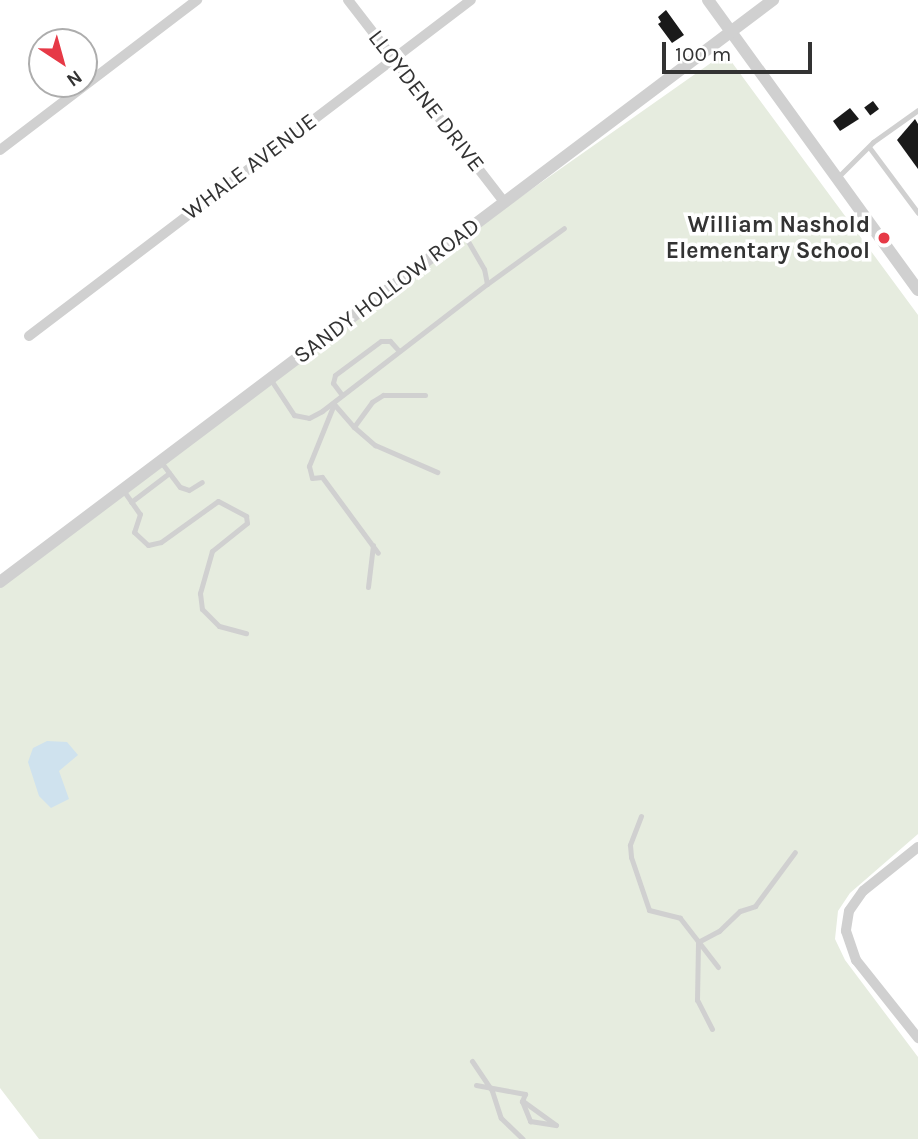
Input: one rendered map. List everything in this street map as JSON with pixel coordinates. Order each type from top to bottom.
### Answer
[{"type":"street","points":[[0,150],[197,0]]},
{"type":"street","name":"LLOYDENE DRIVE","points":[[348,0],[504,202]]},
{"type":"street","name":"WHALE AVENUE","points":[[29,336],[471,0]]},
{"type":"street","points":[[708,0],[918,290]]},
{"type":"street","name":"SANDY HOLLOW ROAD","points":[[0,582],[773,0]]},
{"type":"street","points":[[918,847],[875,879],[849,911],[846,930],[856,960],[918,1038]]},
{"type":"lane","points":[[837,178],[869,146],[918,110]]},
{"type":"lane","points":[[869,146],[918,213]]},
{"type":"lane","points":[[271,380],[294,415],[309,418],[333,403],[564,228]]},
{"type":"lane","points":[[463,232],[484,269],[487,284]]},
{"type":"lane","points":[[342,395],[333,383],[335,375],[381,341],[390,341],[399,351]]},
{"type":"lane","points":[[354,427],[365,409],[383,395],[425,395]]},
{"type":"lane","points":[[333,403],[354,427],[375,445],[437,472]]},
{"type":"lane","points":[[333,403],[309,466],[312,478],[322,477],[379,553]]},
{"type":"lane","points":[[160,462],[180,487],[189,490],[202,482]]},
{"type":"lane","points":[[131,502],[169,473]]},
{"type":"lane","points":[[122,491],[140,514],[134,531],[151,546],[218,501],[246,516],[247,523],[212,551],[200,593],[202,609],[219,626],[246,633]]},
{"type":"lane","points":[[368,587],[373,545]]},
{"type":"lane","points":[[641,816],[630,845],[631,857],[649,910],[680,918],[718,967]]},
{"type":"lane","points":[[698,942],[719,931],[740,911],[755,906],[795,852]]},
{"type":"lane","points":[[698,942],[697,1000],[712,1029]]},
{"type":"lane","points":[[472,1061],[489,1087],[501,1118],[523,1139]]},
{"type":"lane","points":[[476,1085],[524,1094],[522,1100],[530,1121],[556,1125],[523,1101]]},
{"type":"shaded area","points":[[725,53],[918,315],[918,834],[850,893],[838,911],[835,939],[845,960],[918,1057],[918,1139],[39,1139],[0,1088],[0,588],[465,236]]},
{"type":"water","points":[[47,741],[67,742],[78,755],[59,771],[69,799],[51,808],[39,796],[28,762],[33,748]]},
{"type":"building","points":[[666,10],[684,35],[672,43],[658,24],[661,22],[658,17]]},
{"type":"building","points":[[873,101],[879,109],[870,116],[864,108]]},
{"type":"building","points":[[850,108],[859,119],[840,131],[833,121]]},
{"type":"building","points":[[915,119],[918,124],[918,169],[897,140]]},
{"type":"place","name":"William Nashold Elementary School","points":[[884,238]]}]
